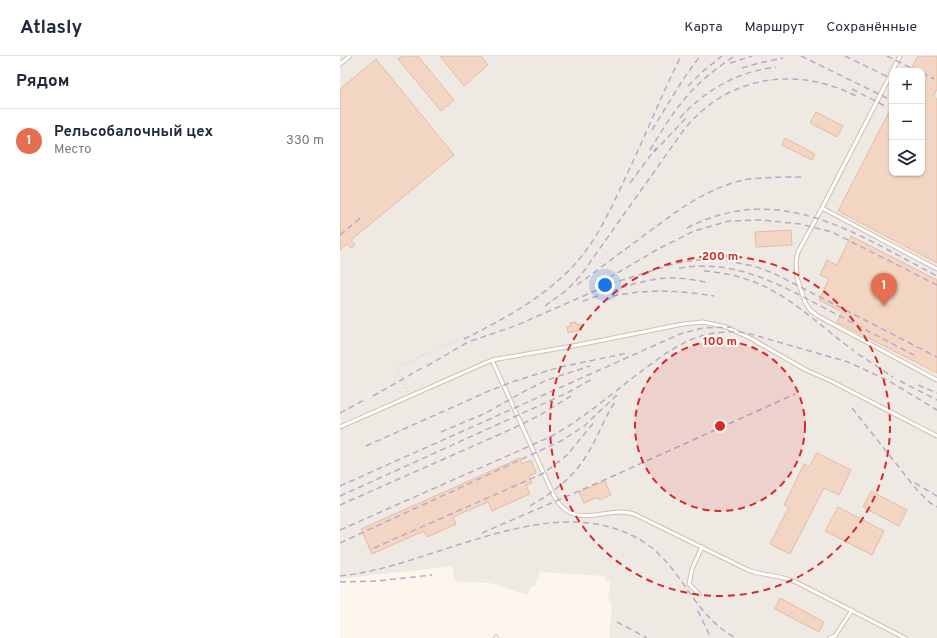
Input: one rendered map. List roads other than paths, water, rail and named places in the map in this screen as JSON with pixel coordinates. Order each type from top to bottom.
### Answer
[{"type":"lane","points":[[340,64],[350,56]]},
{"type":"lane","points":[[894,68],[900,56]]},
{"type":"lane","points":[[889,77],[801,247],[796,261],[797,278],[807,306],[818,316],[937,380]]},
{"type":"lane","points":[[822,208],[937,269]]},
{"type":"lane","points":[[340,427],[492,360],[578,346],[689,323],[709,322],[726,326],[806,370],[831,381],[937,436]]},
{"type":"lane","points":[[492,360],[552,493],[561,506],[570,513],[586,517],[620,511],[634,514],[748,570],[765,575],[781,576],[788,579],[905,638]]},
{"type":"lane","points":[[699,594],[689,584],[692,569],[702,547]]},
{"type":"lane","points":[[830,638],[835,636],[852,610]]},
{"type":"railway","points":[[464,339],[512,314],[542,294],[581,257],[601,227],[612,205],[681,56]]},
{"type":"railway","points":[[652,130],[682,81],[700,56]]},
{"type":"railway","points":[[688,86],[702,72],[722,56]]},
{"type":"railway","points":[[650,150],[670,118],[691,91],[725,62],[735,56]]},
{"type":"railway","points":[[730,63],[752,56]]},
{"type":"railway","points":[[801,56],[889,99]]},
{"type":"railway","points":[[845,56],[889,78]]},
{"type":"railway","points":[[887,56],[911,68]]},
{"type":"railway","points":[[742,68],[783,58]]},
{"type":"railway","points":[[680,118],[701,98],[712,90],[749,73],[776,67]]},
{"type":"railway","points":[[925,74],[934,79]]},
{"type":"railway","points":[[545,306],[568,289],[581,275],[683,131],[700,112],[720,98],[741,88],[763,81],[786,79],[809,81],[833,86],[856,96]]},
{"type":"railway","points":[[852,89],[885,106]]},
{"type":"railway","points":[[654,152],[688,116]]},
{"type":"railway","points":[[630,183],[656,148]]},
{"type":"railway","points":[[577,285],[673,214],[709,192],[729,184],[749,179],[770,177],[805,177]]},
{"type":"railway","points":[[687,228],[721,215],[754,209],[786,211],[816,218],[847,230],[937,276]]},
{"type":"railway","points":[[340,235],[363,216]]},
{"type":"railway","points":[[600,283],[660,248],[694,231],[729,221],[762,220],[800,224],[832,232],[937,285]]},
{"type":"railway","points":[[471,341],[515,326],[613,283],[677,263],[697,260],[723,260],[754,266],[775,274],[937,357]]},
{"type":"railway","points":[[679,268],[700,266],[719,267],[738,270],[756,276],[792,291],[914,355]]},
{"type":"railway","points":[[704,271],[728,274],[749,280],[768,288],[802,310],[854,351]]},
{"type":"railway","points":[[583,301],[624,287],[656,279],[676,278],[706,282]]},
{"type":"railway","points":[[612,296],[651,291],[688,292],[714,296]]},
{"type":"railway","points":[[340,486],[680,334],[703,328],[731,327]]},
{"type":"railway","points":[[340,530],[550,437],[583,416],[661,357],[686,342],[700,336],[714,333],[747,333],[848,362],[889,381],[937,410]]},
{"type":"railway","points":[[427,366],[468,342]]},
{"type":"railway","points":[[366,446],[491,390],[515,381],[560,367],[628,353]]},
{"type":"railway","points":[[858,354],[893,377]]},
{"type":"railway","points":[[441,432],[486,413],[547,380],[590,366]]},
{"type":"railway","points":[[373,396],[422,368]]},
{"type":"railway","points":[[340,496],[567,393],[594,378]]},
{"type":"railway","points":[[900,381],[937,400]]},
{"type":"railway","points":[[918,385],[937,393]]},
{"type":"railway","points":[[482,533],[795,394]]},
{"type":"railway","points":[[340,543],[561,441],[584,426],[617,395]]},
{"type":"railway","points":[[340,505],[514,428],[540,415],[571,396]]},
{"type":"railway","points":[[340,413],[364,400]]},
{"type":"railway","points":[[530,506],[570,477],[592,447],[615,402]]},
{"type":"railway","points":[[852,408],[917,490],[929,502],[937,507]]},
{"type":"railway","points":[[374,548],[544,473],[567,455],[596,420]]},
{"type":"railway","points":[[915,483],[937,496]]},
{"type":"railway","points":[[340,576],[376,570],[492,534],[532,526],[570,522],[607,526],[642,541],[656,551],[678,576],[697,604],[708,617],[736,638]]},
{"type":"railway","points":[[340,582],[377,581],[432,575]]},
{"type":"railway","points":[[698,611],[711,638]]},
{"type":"railway","points":[[617,622],[647,638]]},
{"type":"place","name":"Рельсобалочный цех","points":[[884,306]]}]
